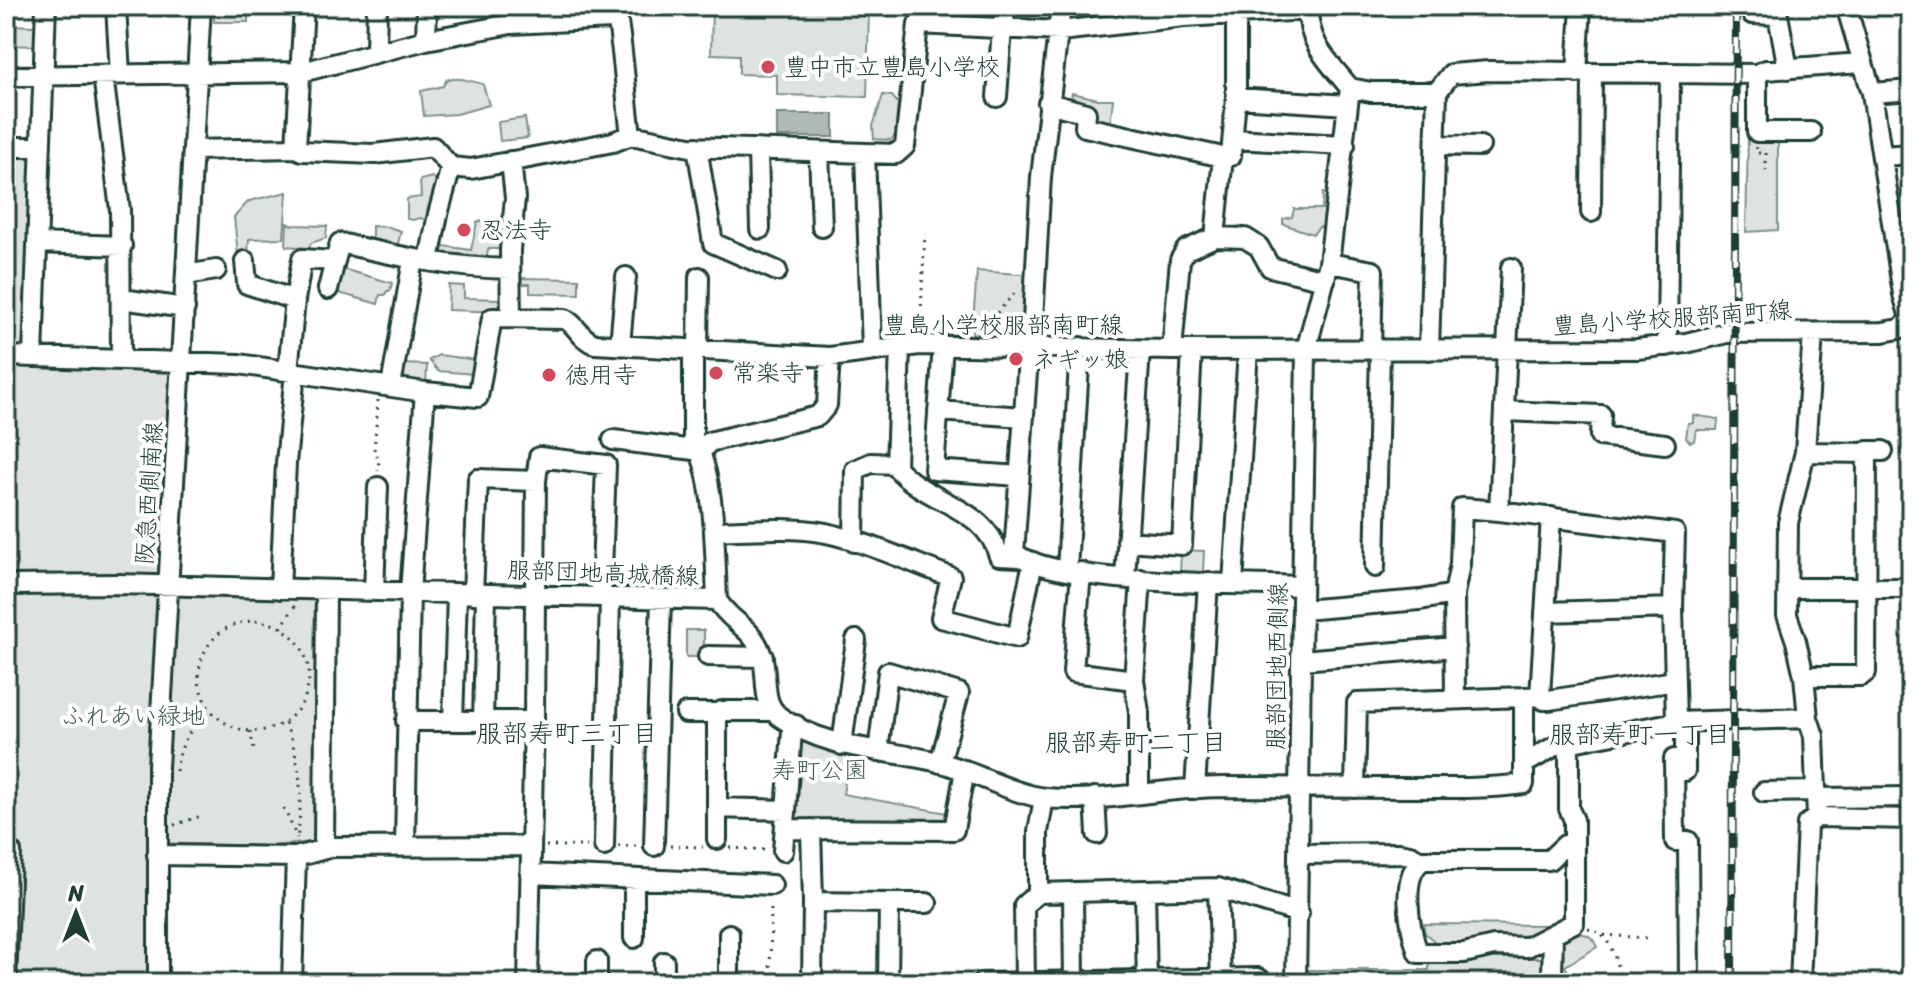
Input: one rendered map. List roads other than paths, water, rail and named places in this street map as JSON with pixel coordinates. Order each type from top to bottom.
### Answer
[{"type":"street","points":[[33,356],[46,6]]},
{"type":"street","points":[[116,6],[111,75],[122,246],[121,359]]},
{"type":"street","name":"阪急西側南線","points":[[158,983],[158,767],[201,6]]},
{"type":"street","points":[[296,148],[304,6]]},
{"type":"street","points":[[376,52],[377,6]]},
{"type":"street","points":[[426,40],[427,6]]},
{"type":"street","points":[[955,26],[956,6]]},
{"type":"street","points":[[997,97],[1005,6]]},
{"type":"street","points":[[1027,560],[1013,550],[1037,274],[1041,177],[1061,6]]},
{"type":"street","points":[[1581,6],[1591,212]]},
{"type":"street","points":[[1846,6],[1872,93],[1903,294],[1911,321]]},
{"type":"street","points":[[193,150],[296,148],[315,152],[374,154],[433,147],[451,167],[471,169],[613,142],[631,135],[670,145],[697,147],[896,154],[905,146],[918,24],[1060,31],[1119,15],[1308,8],[1308,27],[1315,44],[1349,96]]},
{"type":"street","points":[[6,76],[302,72],[426,40],[580,13],[613,12],[618,22],[625,63],[623,78],[631,135]]},
{"type":"street","points":[[1048,103],[1086,113],[1085,127],[1223,157],[1231,156],[1236,98],[1236,13]]},
{"type":"street","points":[[1752,14],[1778,15],[1788,69]]},
{"type":"street","points":[[1429,350],[1437,92],[1451,74],[1489,71],[1757,74],[1766,70],[1861,63]]},
{"type":"street","points":[[1667,346],[1670,74]]},
{"type":"street","points":[[1757,74],[1757,132],[1811,132]]},
{"type":"street","points":[[1872,93],[1911,90]]},
{"type":"street","points":[[1236,98],[1437,92]]},
{"type":"street","name":"服部団地西側線","points":[[1296,983],[1306,350],[1327,271],[1349,96]]},
{"type":"street","points":[[1233,139],[1345,145]]},
{"type":"street","points":[[1436,145],[1480,146]]},
{"type":"street","points":[[6,147],[40,147]]},
{"type":"street","points":[[697,147],[713,243],[777,271]]},
{"type":"street","points":[[758,150],[760,229]]},
{"type":"street","points":[[819,152],[822,227]]},
{"type":"street","name":"豊島小学校服部南町線","points":[[865,154],[872,350],[919,345],[1029,345],[1140,350],[1637,349],[1720,334],[1883,332],[1899,329],[1911,321]]},
{"type":"street","points":[[1882,156],[1911,154]]},
{"type":"street","points":[[1215,237],[1223,157]]},
{"type":"street","points":[[511,161],[515,198],[510,269],[511,318]]},
{"type":"street","points":[[385,385],[451,167]]},
{"type":"street","points":[[1172,350],[1180,260],[1191,247],[1215,237],[1245,238],[1259,247],[1270,267],[1373,271],[1376,350],[1375,567]]},
{"type":"street","points":[[37,243],[122,246]]},
{"type":"street","points":[[328,289],[340,243],[472,269],[510,269]]},
{"type":"street","points":[[280,589],[295,300],[302,259],[335,261]]},
{"type":"street","points":[[245,261],[247,284],[295,300]]},
{"type":"street","points":[[1499,511],[1511,268]]},
{"type":"street","points":[[186,275],[216,270]]},
{"type":"street","points":[[620,345],[626,277]]},
{"type":"street","points":[[699,277],[693,440],[702,451],[714,531],[717,600]]},
{"type":"street","points":[[122,299],[185,308]]},
{"type":"street","points":[[6,356],[239,364],[478,397],[492,318],[565,319],[590,342],[620,345],[830,357],[872,350]]},
{"type":"street","points":[[1813,333],[1805,452],[1788,523],[1787,615],[1804,676],[1808,718],[1814,736],[1817,817]]},
{"type":"street","points":[[943,345],[934,470],[1019,476]]},
{"type":"street","points":[[900,347],[895,464],[917,488],[984,526],[994,540],[999,556],[1074,571],[1133,578],[1302,586]]},
{"type":"street","points":[[1080,347],[1073,672],[1134,680]]},
{"type":"street","points":[[1139,793],[1133,578],[1127,541],[1140,350]]},
{"type":"street","points":[[1127,541],[1182,545],[1192,350]]},
{"type":"street","points":[[1233,583],[1248,350]]},
{"type":"street","points":[[702,451],[709,442],[822,413],[827,405],[830,357]]},
{"type":"street","points":[[405,845],[410,592],[425,392]]},
{"type":"street","points":[[938,411],[1024,417]]},
{"type":"street","points":[[1504,411],[1601,415],[1600,436],[1665,444]]},
{"type":"street","points":[[613,440],[702,451]]},
{"type":"street","points":[[1804,676],[1861,676],[1866,672],[1875,452],[1805,452]]},
{"type":"street","points":[[528,983],[536,481],[539,457],[606,465],[604,846]]},
{"type":"street","points":[[854,542],[855,470],[871,463],[895,464]]},
{"type":"street","points":[[453,721],[472,594],[478,479],[536,481]]},
{"type":"street","points":[[374,591],[378,487]]},
{"type":"street","points":[[1455,698],[1454,594],[1460,564],[1462,508],[1675,533],[1675,681],[1685,759],[1685,798]]},
{"type":"street","points":[[686,713],[774,711],[796,725],[842,745],[940,763],[1044,798],[1195,789],[1524,784],[1532,696],[1545,612],[1551,517]]},
{"type":"street","points":[[714,531],[826,533],[854,542],[951,577],[941,618],[1017,638],[1027,560]]},
{"type":"street","points":[[1195,789],[1208,582]]},
{"type":"street","name":"服部団地高城橋線","points":[[6,585],[168,586],[717,600],[728,614],[750,631],[763,657],[767,698],[774,711]]},
{"type":"street","points":[[1788,588],[1911,588]]},
{"type":"street","points":[[324,848],[326,590]]},
{"type":"street","points":[[472,594],[483,721]]},
{"type":"street","points":[[1302,610],[1420,600],[1454,594]]},
{"type":"street","points":[[654,846],[661,599]]},
{"type":"street","points":[[1545,612],[1673,608]]},
{"type":"street","points":[[842,745],[856,640]]},
{"type":"street","points":[[1302,660],[1455,647]]},
{"type":"street","points":[[708,656],[763,657]]},
{"type":"street","points":[[878,752],[888,672],[959,693],[940,763]]},
{"type":"street","points":[[1355,788],[1357,703],[1532,696],[1549,700],[1675,681]]},
{"type":"street","points":[[720,713],[717,718],[720,844]]},
{"type":"street","points":[[1524,764],[1557,745],[1680,722],[1808,718]]},
{"type":"street","points":[[406,721],[534,721]]},
{"type":"street","points":[[783,851],[792,731],[796,725]]},
{"type":"street","points":[[1421,861],[1412,871],[1409,881],[1410,930],[1418,953],[1464,953],[1494,946],[1527,947],[1574,923],[1574,820],[1569,809],[1569,742]]},
{"type":"street","points":[[1685,759],[1674,759],[1675,841],[1688,841],[1689,983]]},
{"type":"street","points":[[785,829],[954,830],[965,770]]},
{"type":"street","points":[[1764,792],[1911,797]]},
{"type":"street","points":[[1095,797],[1097,834]]},
{"type":"street","points":[[1884,797],[1884,819]]},
{"type":"street","points":[[1038,893],[1038,832],[1044,798]]},
{"type":"street","points":[[717,808],[786,810]]},
{"type":"street","points":[[1800,983],[1807,824],[1817,817],[1911,819]]},
{"type":"street","points":[[811,829],[812,983]]},
{"type":"street","points":[[1299,854],[1399,853],[1421,861],[1549,860],[1565,845],[1574,844]]},
{"type":"street","points":[[157,855],[405,845],[530,846]]},
{"type":"street","points":[[292,983],[296,848]]},
{"type":"street","points":[[6,852],[11,852],[6,983]]},
{"type":"street","points":[[530,874],[772,885]]},
{"type":"street","points":[[634,879],[634,938]]},
{"type":"street","points":[[1025,982],[1024,905],[1038,893],[1218,888],[1299,913]]},
{"type":"street","points":[[1218,888],[1221,981]]},
{"type":"street","points":[[1145,891],[1147,982]]},
{"type":"street","points":[[1073,893],[1074,982]]},
{"type":"street","points":[[813,902],[927,903]]},
{"type":"street","points":[[888,983],[889,903]]},
{"type":"street","points":[[729,934],[729,983]]},
{"type":"street","points":[[1553,934],[1552,975],[1557,983]]},
{"type":"street","points":[[597,961],[597,983]]},
{"type":"street","points":[[664,962],[664,983]]},
{"type":"street","points":[[982,983],[1258,978],[1265,983]]},
{"type":"railway","points":[[1732,983],[1736,6]]},
{"type":"place","name":"豊中市立豊島小学校","points":[[768,67]]},
{"type":"place","name":"忍法寺","points":[[464,230]]},
{"type":"place","name":"ネギッ娘","points":[[1016,359]]},
{"type":"place","name":"常楽寺","points":[[716,373]]},
{"type":"place","name":"徳用寺","points":[[549,375]]},
{"type":"district","name":"服部寿町三丁目","points":[[567,733]]},
{"type":"district","name":"服部寿町一丁目","points":[[1640,734]]},
{"type":"district","name":"服部寿町二丁目","points":[[1136,742]]},
{"type":"park label","name":"ふれあい緑地","points":[[133,716]]},
{"type":"park label","name":"寿町公園","points":[[820,770]]}]
